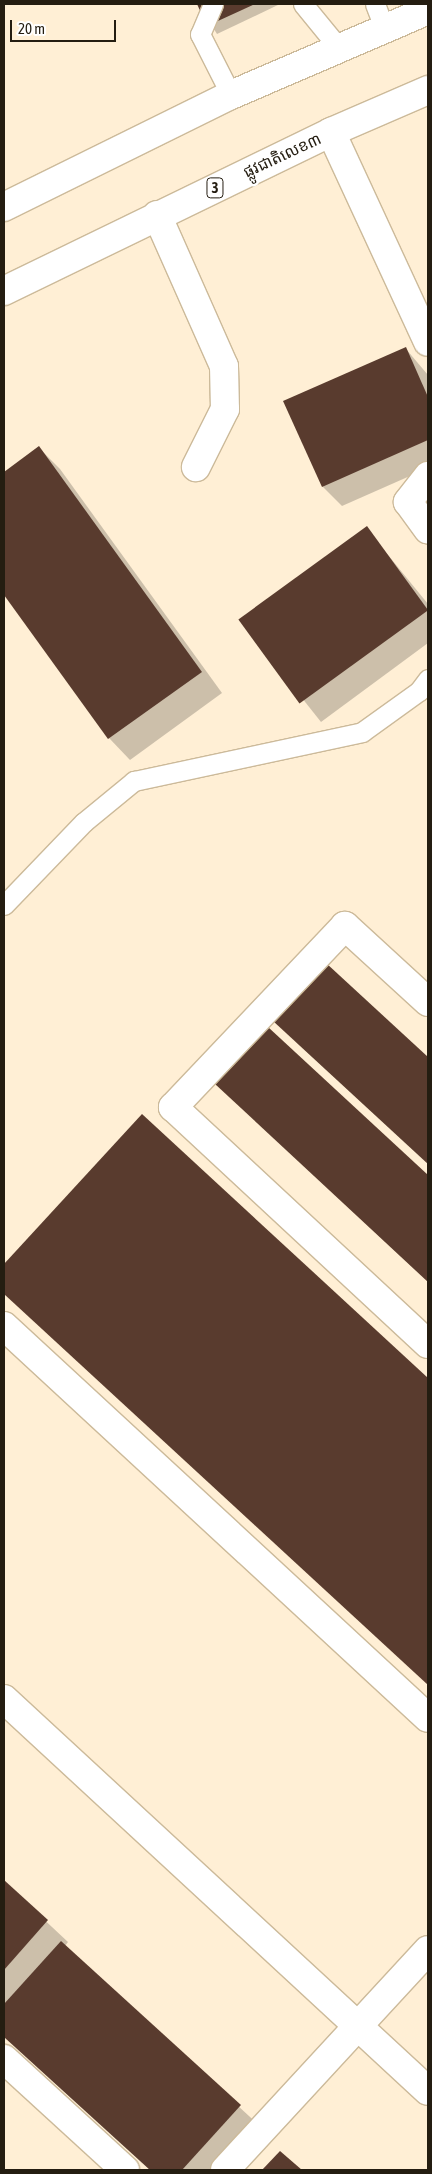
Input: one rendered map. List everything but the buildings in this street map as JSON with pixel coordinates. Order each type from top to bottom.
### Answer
[{"type":"main road","points":[[4,207],[231,95],[428,10]]},
{"type":"main road","name":"ផ្លូវជាតិលេខ៣","points":[[4,291],[331,132],[428,90]]},
{"type":"main road","points":[[331,132],[428,342]]},
{"type":"main road","points":[[157,215],[224,366],[225,409],[196,467]]},
{"type":"main road","points":[[428,476],[408,502],[428,530]]},
{"type":"main road","points":[[428,1002],[345,926],[173,1107],[428,1344]]},
{"type":"main road","points":[[4,1326],[428,1718]]},
{"type":"main road","points":[[4,1699],[428,2091]]},
{"type":"main road","points":[[225,2170],[428,1950]]},
{"type":"main road","points":[[4,2059],[125,2170]]},
{"type":"lane","points":[[213,4],[200,34],[231,95]]},
{"type":"lane","points":[[303,4],[339,48]]},
{"type":"lane","points":[[375,4],[385,30]]},
{"type":"lane","points":[[4,905],[84,822],[134,781],[258,758],[362,732],[419,691],[428,679]]}]
